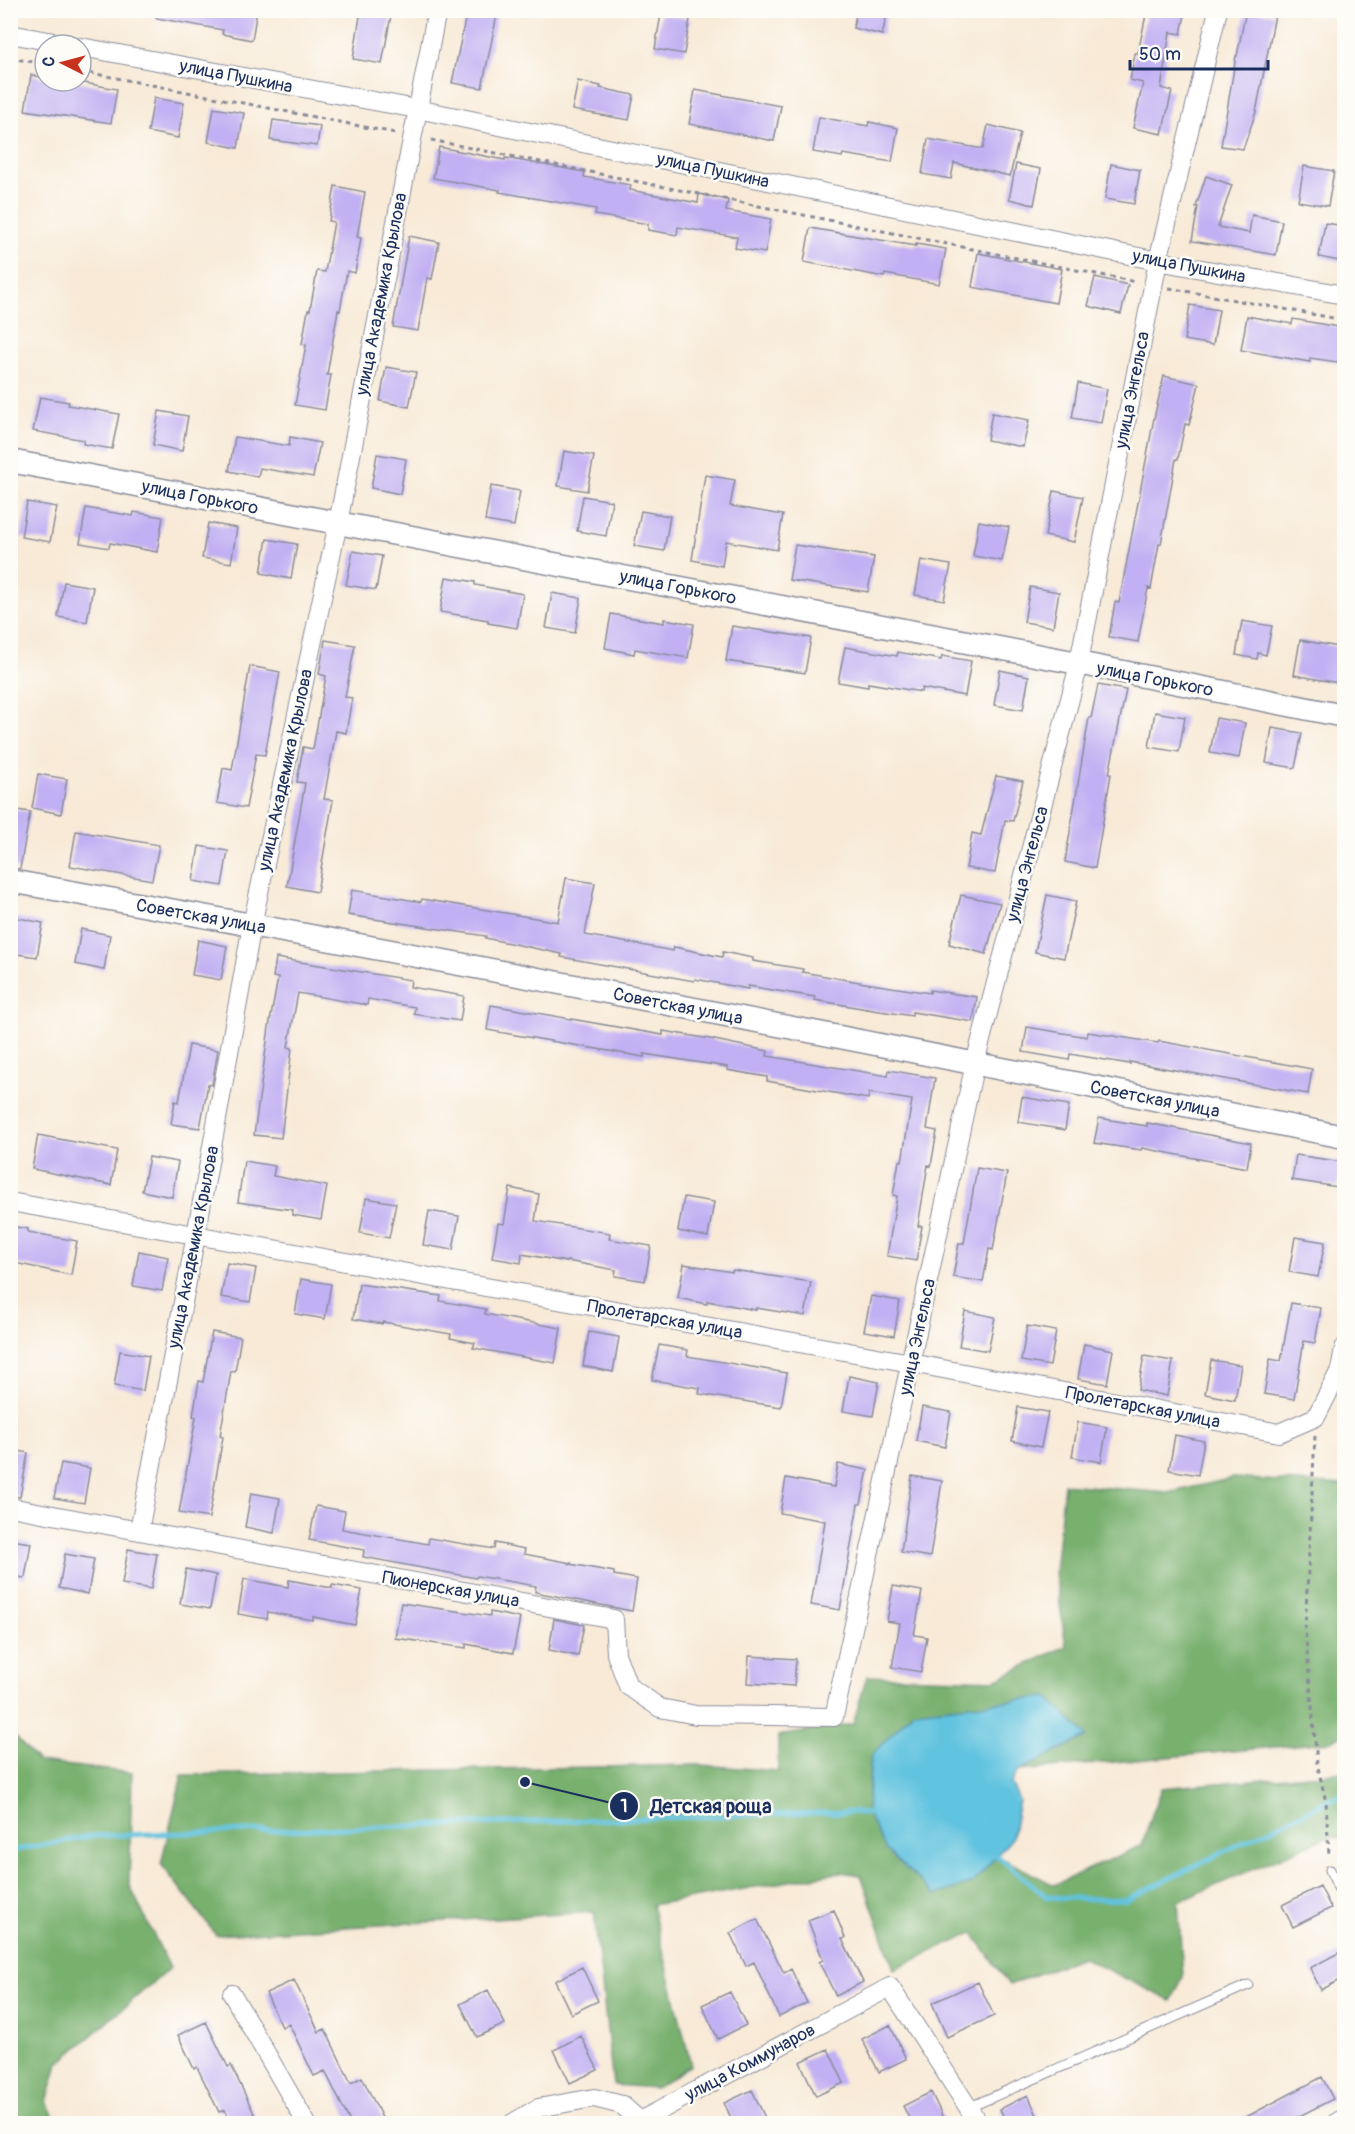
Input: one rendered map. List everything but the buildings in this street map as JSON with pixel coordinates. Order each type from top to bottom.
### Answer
[{"type":"street","name":"улица Академика Крылова","points":[[139,1531],[196,1235],[252,924],[338,523],[437,10]]},
{"type":"street","name":"улица Энгельса","points":[[834,1718],[975,1063],[1078,663],[1158,261],[1218,10]]},
{"type":"street","points":[[10,34],[33,38]]},
{"type":"street","name":"улица Пушкина","points":[[93,49],[417,110],[1158,261],[1344,295]]},
{"type":"street","name":"улица Горького","points":[[10,461],[1078,663],[1344,716]]},
{"type":"street","name":"Советская улица","points":[[10,881],[252,924],[975,1063],[1344,1137]]},
{"type":"street","name":"Пролетарская улица","points":[[10,1202],[911,1363],[1279,1433],[1316,1417]]},
{"type":"street","points":[[1316,1417],[1340,1370],[1344,1348]]},
{"type":"street","name":"Пионерская улица","points":[[10,1507],[614,1619],[616,1654],[628,1686],[660,1708],[696,1715],[834,1718]]},
{"type":"street","name":"улица Коммунаров","points":[[511,2124],[538,2108],[594,2098],[622,2105],[641,2122],[890,1987],[970,2107]]},
{"type":"street","points":[[232,1994],[307,2124]]},
{"type":"street","points":[[970,2107],[979,2124]]},
{"type":"street","points":[[1334,2124],[1344,2118]]},
{"type":"lane","points":[[1330,1870],[1344,1901]]},
{"type":"lane","points":[[970,2107],[1248,1985]]},
{"type":"path","points":[[10,58],[33,62]]},
{"type":"path","points":[[93,73],[1153,285],[1344,320]]},
{"type":"path","points":[[1316,1417],[1305,1629],[1317,1762],[1326,1802],[1330,1870]]},
{"type":"green space","points":[[1233,1478],[1344,1485],[1344,1734],[1329,1742],[1018,1771],[1087,1736],[871,1756],[867,1812],[886,1850],[973,1883],[996,1855],[1054,1885],[1142,1845],[1161,1788],[1344,1772],[1344,1839],[1329,1836],[1178,1902],[1183,1977],[1171,2001],[1082,1957],[1009,1985],[973,1933],[894,1969],[861,1875],[841,1872],[652,1905],[691,2065],[656,2088],[613,2085],[594,1912],[216,1935],[161,1864],[182,1775],[701,1765],[778,1771],[778,1736],[853,1724],[867,1676],[995,1680],[1066,1646],[1055,1572],[1064,1484],[1168,1493]]},
{"type":"green space","points":[[11,1732],[38,1762],[132,1773],[129,1884],[170,1968],[58,2064],[47,2102],[57,2123],[11,2123]]},
{"type":"water","points":[[1047,1697],[1087,1736],[1018,1771],[1011,1783],[1019,1800],[1012,1838],[973,1883],[935,1895],[886,1850],[867,1812],[871,1756],[913,1711]]},
{"type":"waterway","points":[[990,1853],[996,1855],[1047,1897],[1125,1900],[1344,1793]]},
{"type":"waterway","points":[[10,1851],[91,1836],[851,1812],[874,1814]]},
{"type":"place","name":"Детская роща","points":[[525,1782]]}]
